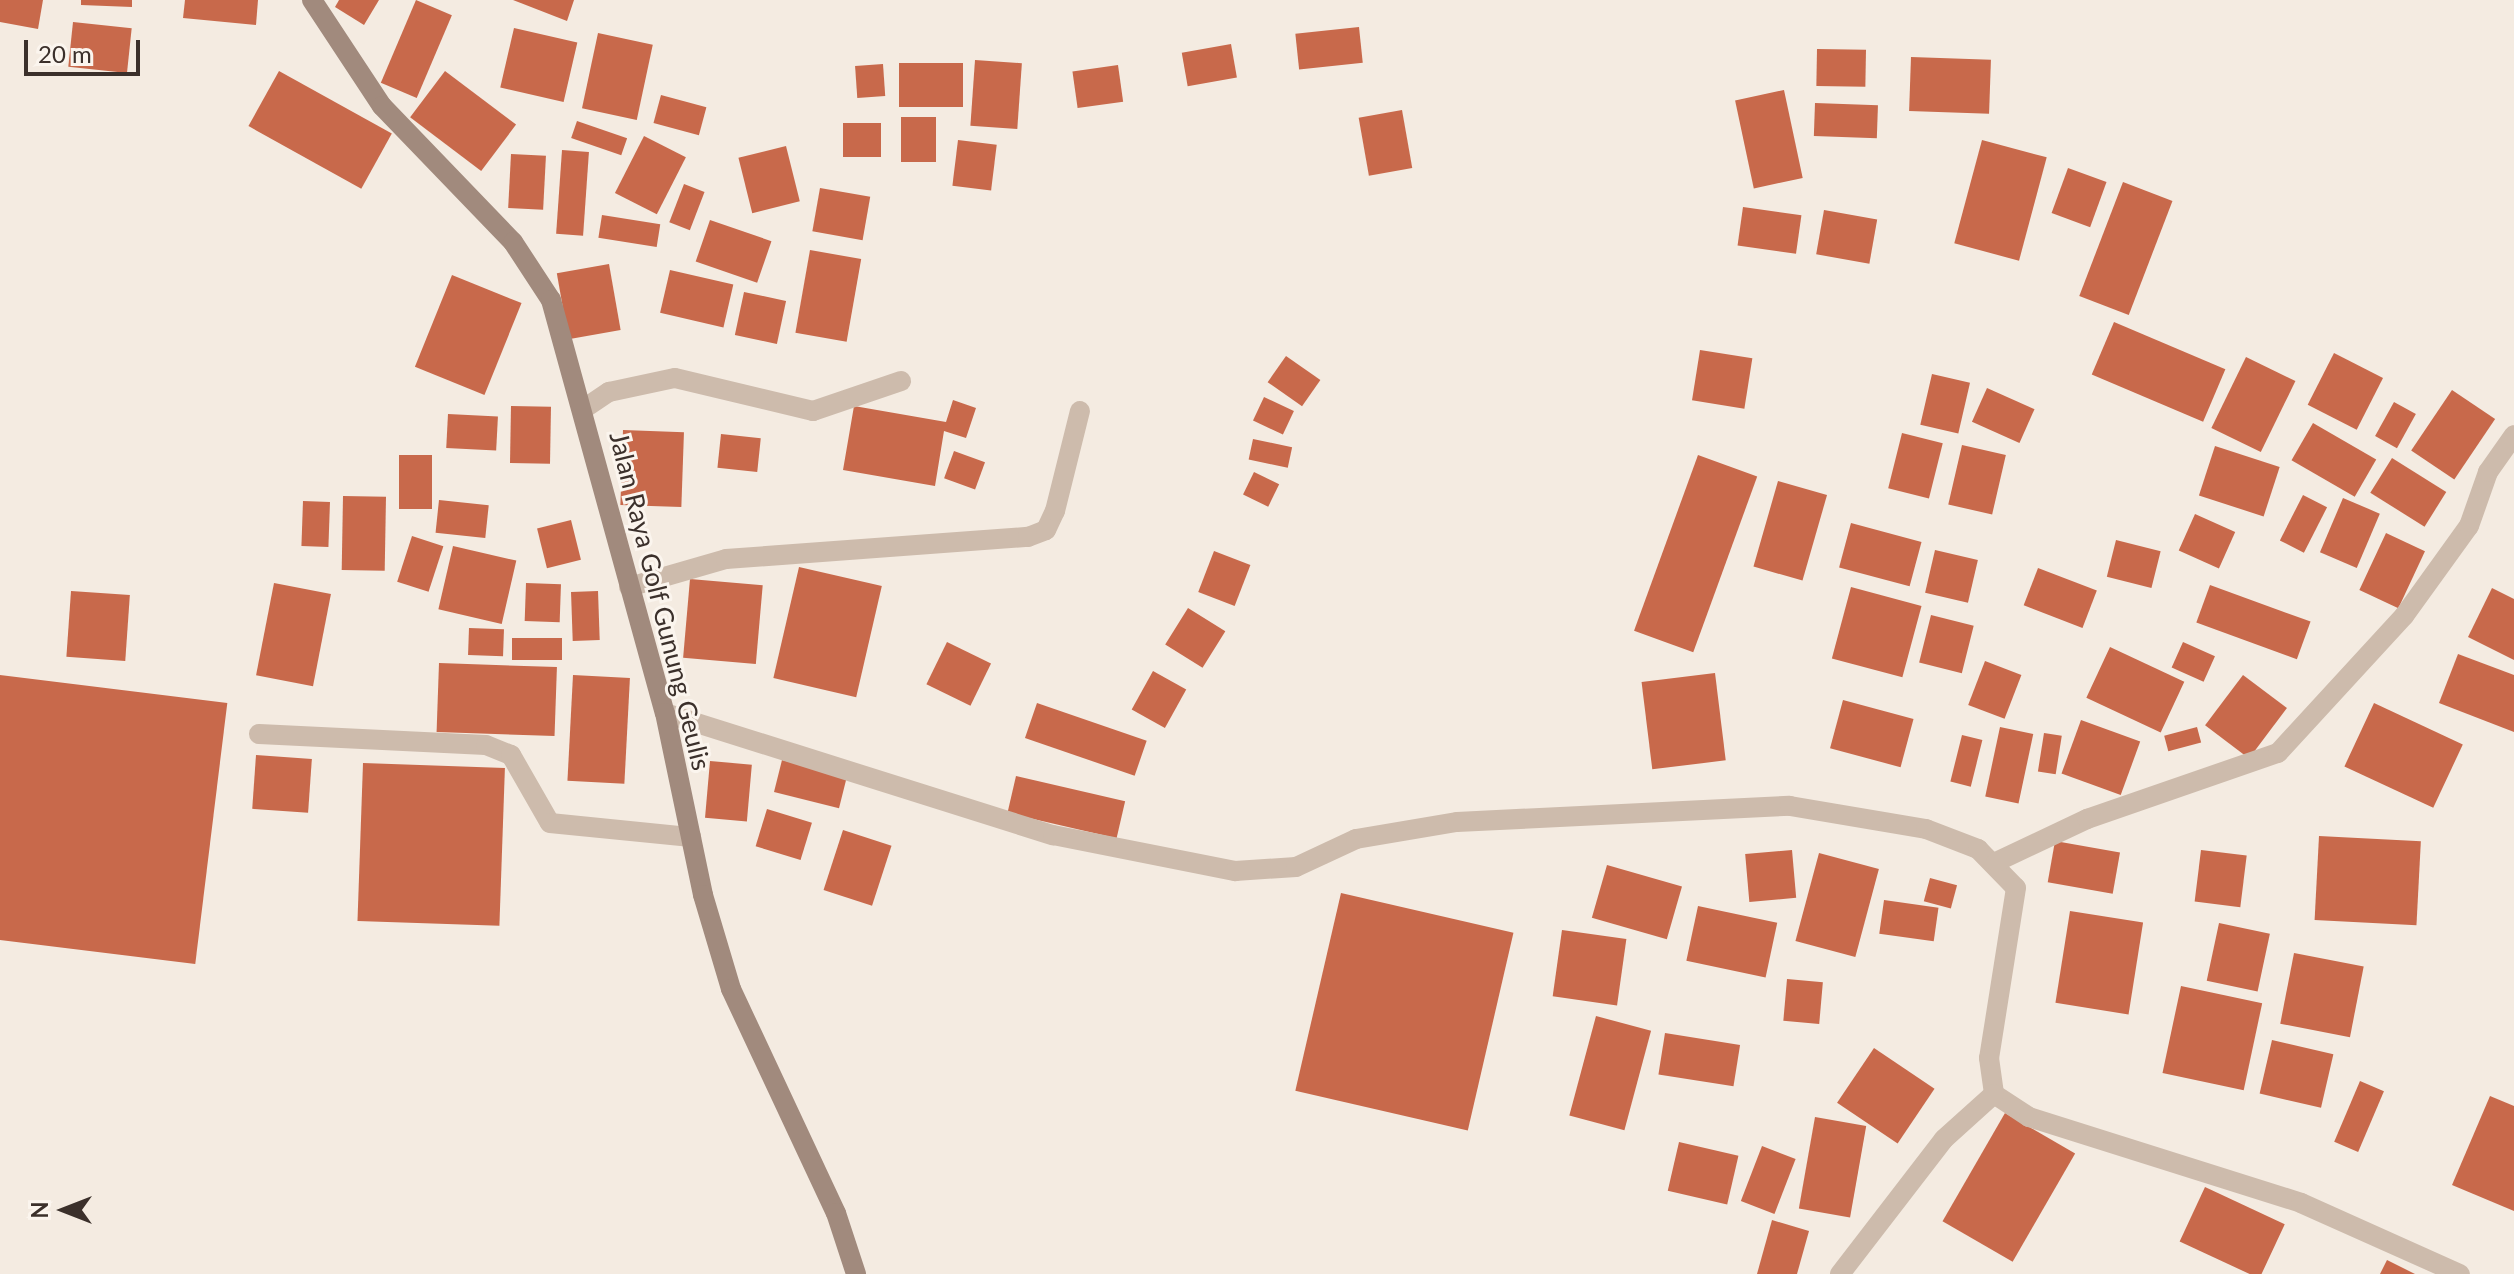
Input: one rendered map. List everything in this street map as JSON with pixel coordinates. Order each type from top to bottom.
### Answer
[{"type":"main road","name":"Jalan Raya Golf Gunung Geulis","points":[[312,0],[382,106],[539,275],[585,408],[629,587],[665,713],[691,837],[731,989],[836,1213],[856,1274]]},
{"type":"street","points":[[585,408],[609,392],[675,378],[813,411],[901,381]]},
{"type":"street","points":[[629,587],[726,559],[1028,537],[1046,530],[1055,511],[1080,411]]},
{"type":"street","points":[[1996,862],[2087,819],[2278,753],[2404,616],[2469,526],[2488,472],[2514,435]]},
{"type":"street","points":[[665,713],[1053,835],[1235,871],[1296,867],[1356,839],[1457,822],[1790,806],[1926,829],[1996,862],[2016,888],[1989,1058],[1994,1094],[2029,1117],[2301,1203],[2460,1274]]},
{"type":"street","points":[[259,734],[486,745],[511,755],[550,823],[691,837]]},
{"type":"street","points":[[1840,1274],[1944,1139],[1994,1094]]},
{"type":"building","points":[[0,0],[43,0],[38,29],[0,22]]},
{"type":"building","points":[[81,0],[132,0],[132,7],[81,5]]},
{"type":"building","points":[[185,0],[258,0],[256,25],[183,18]]},
{"type":"building","points":[[339,0],[379,0],[364,25],[335,7]]},
{"type":"building","points":[[416,0],[452,15],[417,98],[381,83]]},
{"type":"building","points":[[513,0],[574,0],[567,21]]},
{"type":"building","points":[[73,22],[132,28],[127,73],[68,67]]},
{"type":"building","points":[[1359,27],[1363,63],[1299,69],[1295,34]]},
{"type":"building","points":[[514,28],[577,43],[564,102],[500,87]]},
{"type":"building","points":[[598,33],[653,45],[637,120],[582,108]]},
{"type":"building","points":[[1231,44],[1237,77],[1188,86],[1182,53]]},
{"type":"building","points":[[1817,49],[1866,50],[1865,87],[1816,86]]},
{"type":"building","points":[[1911,57],[1991,60],[1989,114],[1909,111]]},
{"type":"building","points":[[975,60],[1022,63],[1017,129],[970,126]]},
{"type":"building","points":[[899,63],[963,63],[963,107],[899,107]]},
{"type":"building","points":[[883,64],[885,96],[857,98],[855,66]]},
{"type":"building","points":[[1118,65],[1123,102],[1078,108],[1072,71]]},
{"type":"building","points":[[279,71],[392,134],[361,189],[248,126]]},
{"type":"building","points":[[445,71],[516,125],[481,171],[410,117]]},
{"type":"building","points":[[1784,90],[1803,178],[1754,188],[1735,100]]},
{"type":"building","points":[[661,95],[706,107],[699,135],[653,123]]},
{"type":"building","points":[[1815,103],[1878,105],[1877,138],[1814,136]]},
{"type":"building","points":[[1402,110],[1412,168],[1369,176],[1359,118]]},
{"type":"building","points":[[901,117],[936,117],[936,162],[901,162]]},
{"type":"building","points":[[577,121],[627,138],[621,155],[571,138]]},
{"type":"building","points":[[843,123],[881,123],[881,157],[843,157]]},
{"type":"building","points":[[644,136],[686,157],[657,214],[615,193]]},
{"type":"building","points":[[958,140],[997,145],[991,190],[952,186]]},
{"type":"building","points":[[1982,140],[2047,157],[2019,261],[1954,243]]},
{"type":"building","points":[[786,146],[800,201],[752,213],[738,158]]},
{"type":"building","points":[[562,150],[589,152],[583,236],[556,234]]},
{"type":"building","points":[[511,154],[546,156],[543,210],[508,208]]},
{"type":"building","points":[[2068,168],[2107,182],[2090,227],[2052,213]]},
{"type":"building","points":[[2123,182],[2172,201],[2129,315],[2079,296]]},
{"type":"building","points":[[684,184],[705,192],[690,230],[669,222]]},
{"type":"building","points":[[820,188],[870,197],[863,240],[812,231]]},
{"type":"building","points":[[1743,207],[1801,215],[1796,254],[1738,246]]},
{"type":"building","points":[[1824,210],[1877,219],[1869,264],[1816,254]]},
{"type":"building","points":[[602,215],[660,224],[657,247],[598,238]]},
{"type":"building","points":[[710,220],[771,241],[757,283],[696,262]]},
{"type":"building","points":[[810,250],[861,259],[847,342],[795,333]]},
{"type":"building","points":[[609,264],[621,330],[568,339],[557,273]]},
{"type":"building","points":[[670,270],[733,285],[723,327],[660,313]]},
{"type":"building","points":[[452,275],[522,303],[484,395],[415,367]]},
{"type":"building","points":[[744,292],[786,301],[777,344],[735,335]]},
{"type":"building","points":[[2114,322],[2225,369],[2203,422],[2092,374]]},
{"type":"building","points":[[1700,350],[1752,358],[1744,409],[1692,400]]},
{"type":"building","points":[[2334,353],[2383,378],[2357,430],[2308,405]]},
{"type":"building","points":[[1286,356],[1320,380],[1302,406],[1268,382]]},
{"type":"building","points":[[2246,357],[2295,381],[2261,452],[2211,428]]},
{"type":"building","points":[[1932,374],[1970,383],[1958,433],[1920,425]]},
{"type":"building","points":[[1987,388],[2035,409],[2019,443],[1972,422]]},
{"type":"building","points":[[2452,390],[2495,419],[2454,480],[2411,451]]},
{"type":"building","points":[[1264,397],[1294,411],[1283,435],[1253,421]]},
{"type":"building","points":[[953,400],[976,408],[966,438],[944,431],[935,486],[843,470],[854,406],[946,422]]},
{"type":"building","points":[[2394,402],[2416,414],[2397,448],[2375,436]]},
{"type":"building","points":[[511,406],[551,407],[550,464],[510,463]]},
{"type":"building","points":[[448,414],[498,417],[496,451],[446,448]]},
{"type":"building","points":[[2313,423],[2376,460],[2355,497],[2292,460]]},
{"type":"building","points":[[623,430],[684,432],[681,507],[620,505]]},
{"type":"building","points":[[1902,433],[1943,443],[1929,498],[1888,488]]},
{"type":"building","points":[[721,434],[761,438],[757,472],[717,468]]},
{"type":"building","points":[[1253,439],[1292,447],[1288,468],[1249,460]]},
{"type":"building","points":[[1962,445],[2006,455],[1992,515],[1948,504]]},
{"type":"building","points":[[2215,446],[2280,467],[2264,516],[2199,495]]},
{"type":"building","points":[[954,451],[985,462],[975,490],[944,478]]},
{"type":"building","points":[[399,455],[432,455],[432,509],[399,509]]},
{"type":"building","points":[[1698,455],[1757,477],[1693,652],[1634,631]]},
{"type":"building","points":[[2392,458],[2446,492],[2425,527],[2370,493]]},
{"type":"building","points":[[1254,472],[1279,484],[1268,507],[1243,494]]},
{"type":"building","points":[[1778,481],[1827,495],[1802,581],[1753,567]]},
{"type":"building","points":[[2303,495],[2327,507],[2304,553],[2280,540]]},
{"type":"building","points":[[343,496],[386,497],[385,571],[342,570]]},
{"type":"building","points":[[2343,498],[2380,514],[2357,568],[2320,552]]},
{"type":"building","points":[[439,500],[489,505],[485,538],[436,533]]},
{"type":"building","points":[[303,501],[330,502],[328,547],[301,546]]},
{"type":"building","points":[[2195,514],[2235,532],[2219,568],[2179,551]]},
{"type":"building","points":[[571,520],[581,560],[547,568],[537,528]]},
{"type":"building","points":[[1851,523],[1922,542],[1910,586],[1839,567]]},
{"type":"building","points":[[2386,533],[2425,551],[2398,608],[2359,590]]},
{"type":"building","points":[[412,536],[443,546],[429,592],[397,582]]},
{"type":"building","points":[[2116,540],[2161,551],[2151,588],[2107,577]]},
{"type":"building","points":[[453,546],[516,561],[502,624],[438,609]]},
{"type":"building","points":[[1935,550],[1978,560],[1968,603],[1925,593]]},
{"type":"building","points":[[1214,551],[1250,565],[1235,606],[1198,592]]},
{"type":"building","points":[[799,567],[882,586],[856,697],[773,678]]},
{"type":"building","points":[[2038,568],[2097,591],[2082,628],[2024,605]]},
{"type":"building","points":[[690,579],[763,585],[756,664],[683,658]]},
{"type":"building","points":[[274,583],[331,594],[313,686],[256,675]]},
{"type":"building","points":[[526,583],[561,584],[560,622],[525,621]]},
{"type":"building","points":[[2210,585],[2311,622],[2297,659],[2196,623]]},
{"type":"building","points":[[1851,587],[1922,606],[1902,677],[1832,658]]},
{"type":"building","points":[[2492,588],[2514,599],[2514,660],[2468,637]]},
{"type":"building","points":[[71,591],[130,595],[125,661],[66,657]]},
{"type":"building","points":[[598,591],[600,640],[573,641],[571,592]]},
{"type":"building","points":[[1188,608],[1225,631],[1203,668],[1165,644]]},
{"type":"building","points":[[1931,615],[1974,626],[1962,673],[1919,663]]},
{"type":"building","points":[[469,628],[504,629],[503,656],[468,655]]},
{"type":"building","points":[[512,638],[562,638],[562,660],[512,660]]},
{"type":"building","points":[[947,642],[991,663],[970,706],[926,684]]},
{"type":"building","points":[[2183,642],[2215,656],[2204,682],[2172,668]]},
{"type":"building","points":[[2110,647],[2184,682],[2161,732],[2086,698]]},
{"type":"building","points":[[2458,654],[2514,675],[2514,732],[2439,703]]},
{"type":"building","points":[[1985,661],[2021,675],[2005,719],[1968,705]]},
{"type":"building","points":[[439,663],[557,667],[555,736],[437,732]]},
{"type":"building","points":[[1153,671],[1186,689],[1165,728],[1132,709]]},
{"type":"building","points":[[1715,673],[1726,760],[1652,769],[1642,682]]},
{"type":"building","points":[[0,675],[227,703],[195,964],[0,940]]},
{"type":"building","points":[[573,675],[630,678],[624,784],[567,781]]},
{"type":"building","points":[[2243,675],[2287,708],[2249,758],[2205,725]]},
{"type":"building","points":[[1843,700],[1914,719],[1901,767],[1830,748]]},
{"type":"building","points":[[1037,703],[1147,741],[1135,776],[1025,738]]},
{"type":"building","points":[[2374,703],[2463,744],[2433,808],[2344,766]]},
{"type":"building","points":[[2081,720],[2140,742],[2121,795],[2062,774]]},
{"type":"building","points":[[2000,727],[2033,734],[2018,804],[1985,796]]},
{"type":"building","points":[[2197,727],[2201,742],[2168,751],[2164,736]]},
{"type":"building","points":[[2044,733],[2062,736],[2056,774],[2038,772]]},
{"type":"building","points":[[1962,735],[1982,740],[1971,787],[1950,782]]},
{"type":"building","points":[[256,755],[312,759],[308,813],[252,809]]},
{"type":"building","points":[[782,760],[847,776],[839,808],[774,792]]},
{"type":"building","points":[[710,761],[752,765],[747,821],[705,818]]},
{"type":"building","points":[[363,763],[505,768],[499,926],[357,921]]},
{"type":"building","points":[[1016,776],[1125,801],[1117,838],[1007,813]]},
{"type":"building","points":[[767,809],[812,823],[801,860],[756,846]]},
{"type":"building","points":[[843,830],[892,846],[872,906],[824,890]]},
{"type":"building","points":[[2319,836],[2421,841],[2416,925],[2315,920]]},
{"type":"building","points":[[2055,841],[2120,852],[2113,894],[2048,882]]},
{"type":"building","points":[[1792,850],[1796,898],[1749,902],[1745,854]]},
{"type":"building","points":[[2201,850],[2247,856],[2240,907],[2195,902]]},
{"type":"building","points":[[1819,853],[1879,869],[1855,957],[1795,941]]},
{"type":"building","points":[[1607,865],[1682,886],[1667,939],[1592,918]]},
{"type":"building","points":[[1930,878],[1957,885],[1951,908],[1924,901]]},
{"type":"building","points":[[1341,893],[1513,933],[1468,1131],[1295,1091]]},
{"type":"building","points":[[1884,900],[1938,908],[1934,941],[1879,934]]},
{"type":"building","points":[[1698,906],[1777,923],[1766,978],[1686,961]]},
{"type":"building","points":[[2070,911],[2143,923],[2129,1014],[2055,1003]]},
{"type":"building","points":[[2219,923],[2270,934],[2258,992],[2207,981]]},
{"type":"building","points":[[1562,930],[1626,939],[1617,1005],[1553,996]]},
{"type":"building","points":[[2294,953],[2364,967],[2350,1037],[2280,1024]]},
{"type":"building","points":[[1787,979],[1823,982],[1819,1024],[1783,1021]]},
{"type":"building","points":[[2181,986],[2262,1003],[2244,1090],[2162,1073]]},
{"type":"building","points":[[1596,1016],[1651,1031],[1624,1130],[1569,1115]]},
{"type":"building","points":[[1665,1033],[1740,1045],[1733,1086],[1658,1074]]},
{"type":"building","points":[[2272,1040],[2333,1054],[2321,1108],[2260,1094]]},
{"type":"building","points":[[1874,1048],[1935,1089],[1898,1144],[1837,1103]]},
{"type":"building","points":[[2360,1081],[2384,1091],[2358,1152],[2334,1142]]},
{"type":"building","points":[[2490,1096],[2514,1106],[2514,1211],[2452,1185]]},
{"type":"building","points":[[2005,1113],[2075,1154],[2013,1262],[1942,1221]]},
{"type":"building","points":[[1815,1117],[1866,1126],[1850,1218],[1799,1209]]},
{"type":"building","points":[[1679,1142],[1738,1156],[1727,1204],[1668,1191]]},
{"type":"building","points":[[1762,1146],[1796,1159],[1774,1214],[1741,1201]]},
{"type":"building","points":[[2205,1187],[2285,1224],[2262,1274],[2250,1274],[2180,1241]]},
{"type":"building","points":[[1772,1220],[1809,1231],[1797,1274],[1757,1274]]},
{"type":"building","points":[[2387,1260],[2415,1274],[2380,1274]]}]
